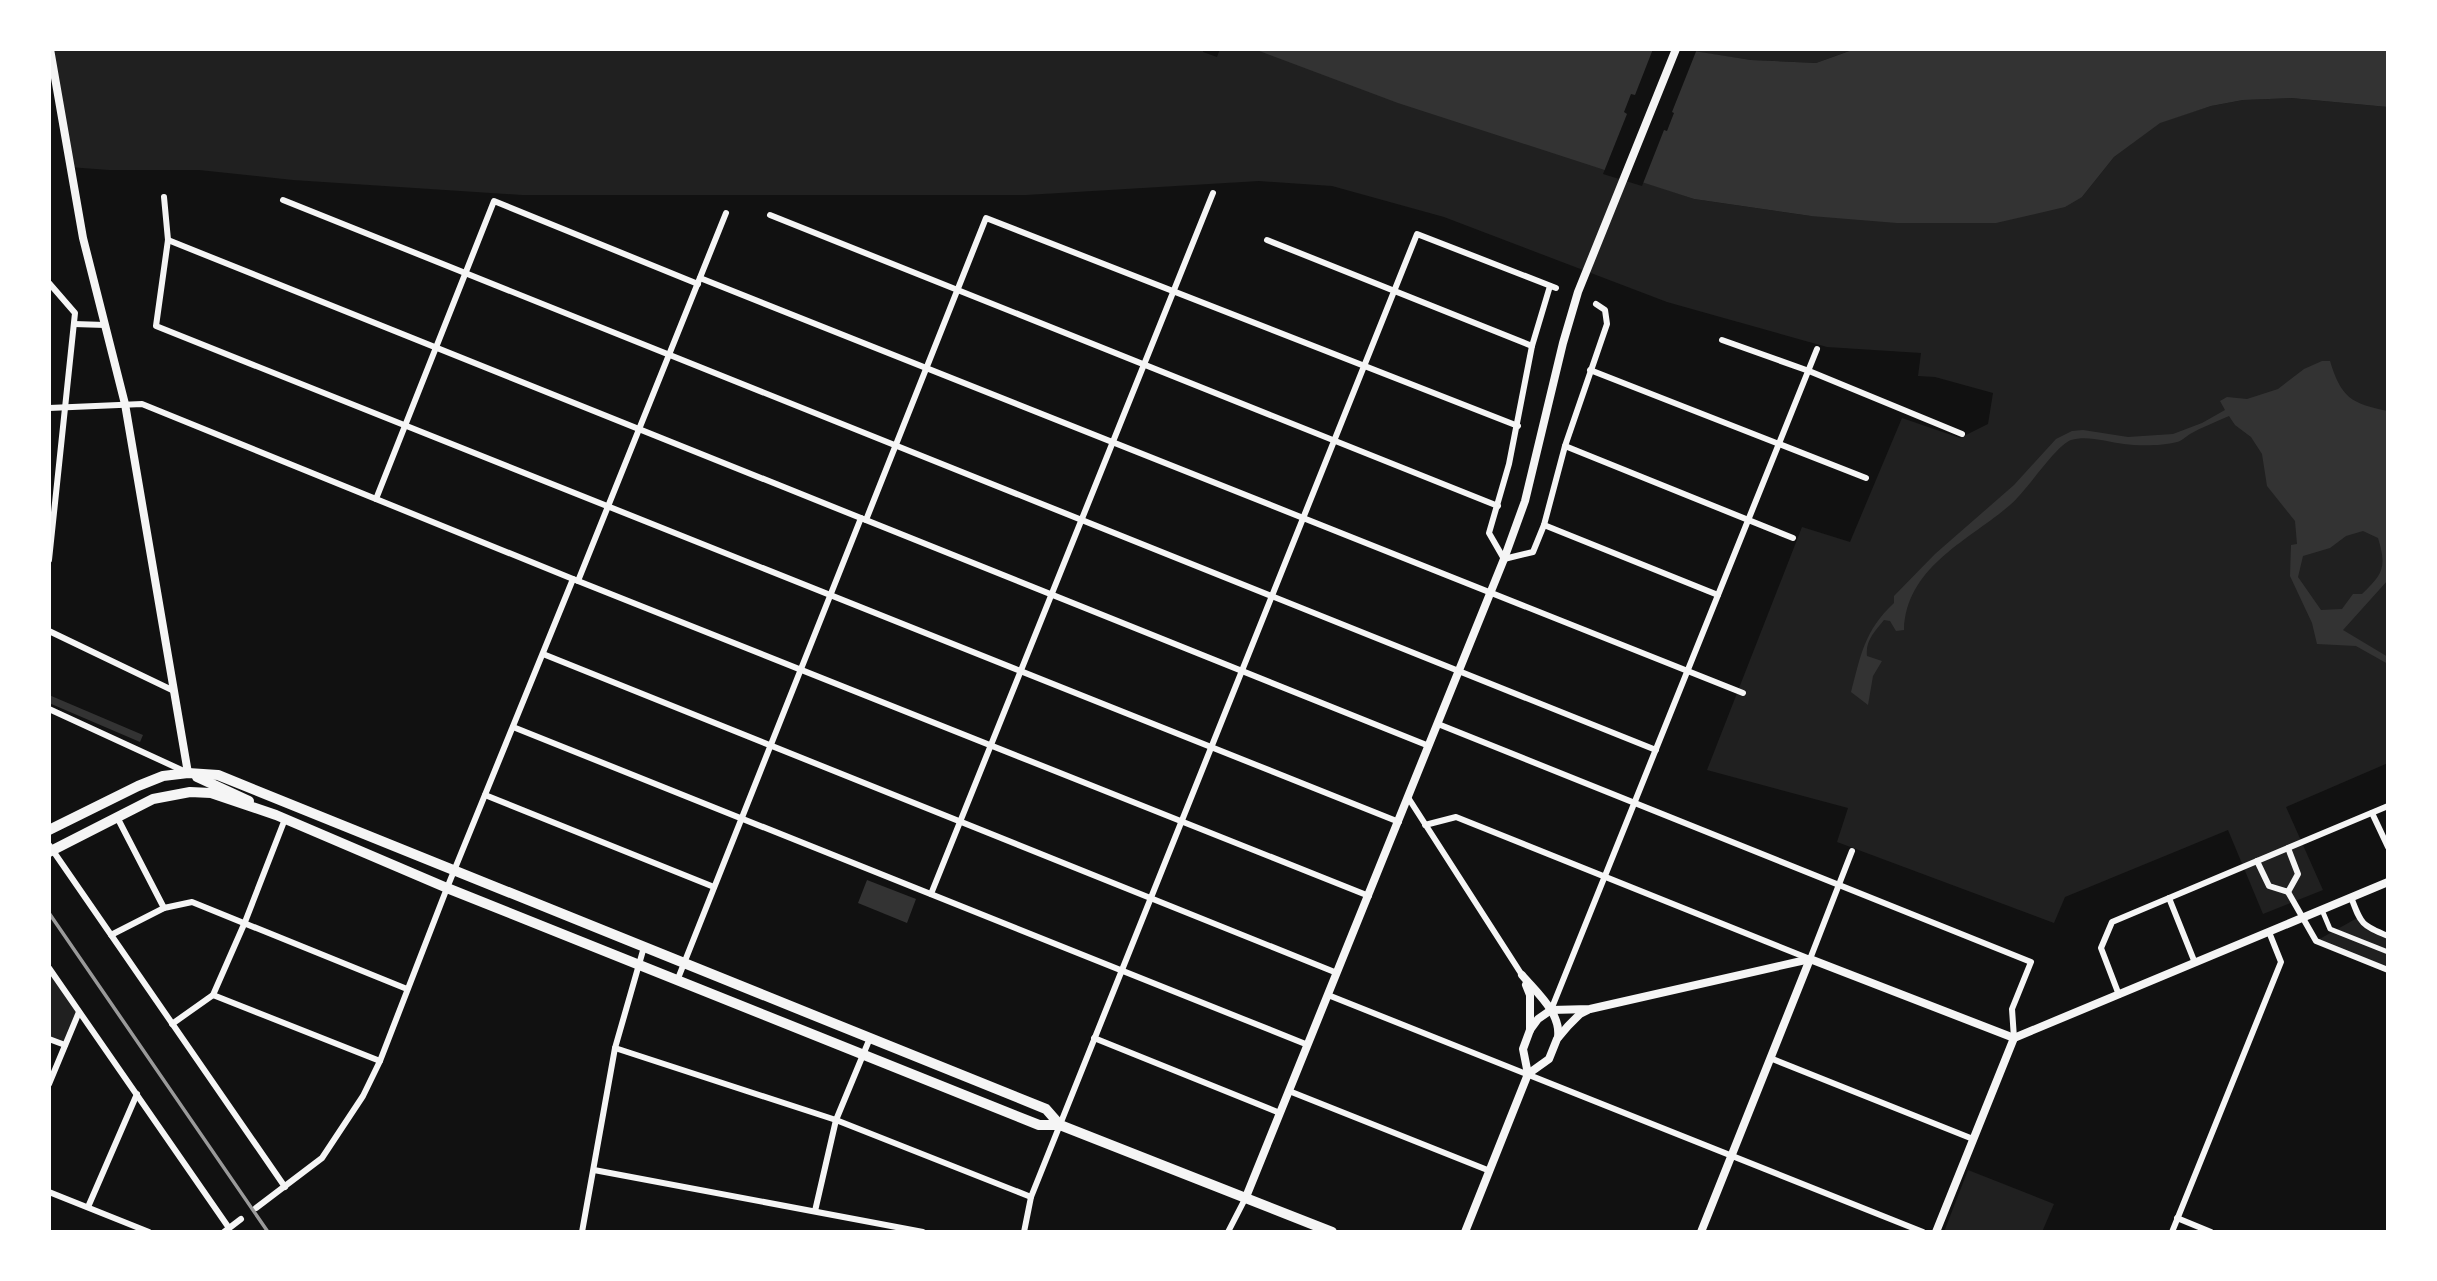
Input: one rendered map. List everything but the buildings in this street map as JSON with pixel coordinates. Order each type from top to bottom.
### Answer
[{"type":"highway","points":[[50,849],[153,799],[188,773]]},
{"type":"highway","points":[[188,773],[280,817]]},
{"type":"highway","points":[[49,830],[163,776],[188,773],[218,775],[1046,1109],[1059,1125]]},
{"type":"highway","points":[[153,799],[190,792],[211,793],[280,817],[447,888],[1039,1125],[1059,1125],[1332,1232]]},
{"type":"street","points":[[50,49],[83,238],[125,404],[188,773]]},
{"type":"street","points":[[1228,1232],[1246,1197],[1338,973],[1504,559],[1525,501],[1578,292],[1676,49]]},
{"type":"street","points":[[931,894],[1213,193]]},
{"type":"street","points":[[164,197],[168,240],[156,326],[1399,821]]},
{"type":"street","points":[[283,200],[1656,750]]},
{"type":"street","points":[[376,499],[494,201],[926,368],[1743,693]]},
{"type":"street","points":[[256,1208],[322,1158],[363,1096],[380,1061],[447,888],[543,654],[640,429],[726,213]]},
{"type":"street","points":[[770,215],[1498,506]]},
{"type":"street","points":[[677,981],[770,744],[986,218],[1518,426]]},
{"type":"street","points":[[1024,1232],[1031,1197],[1059,1125],[1417,234],[1553,287],[1532,346],[1518,426],[1489,533],[1504,559]]},
{"type":"street","points":[[168,240],[1429,746]]},
{"type":"street","points":[[1267,240],[1532,346]]},
{"type":"street","points":[[49,283],[75,313],[49,560]]},
{"type":"street","points":[[1504,559],[1533,552],[1544,525],[1565,446],[1607,324],[1605,310],[1596,304]]},
{"type":"street","points":[[74,324],[106,325]]},
{"type":"street","points":[[1722,340],[1809,371],[1962,434]]},
{"type":"street","points":[[1551,1010],[1817,349]]},
{"type":"street","points":[[1590,370],[1866,478]]},
{"type":"street","points":[[49,408],[142,404],[575,580],[1369,896]]},
{"type":"street","points":[[1565,446],[1793,538]]},
{"type":"street","points":[[1544,525],[1718,595]]},
{"type":"street","points":[[49,631],[172,690]]},
{"type":"street","points":[[543,654],[1338,973]]},
{"type":"street","points":[[49,709],[188,773]]},
{"type":"street","points":[[1438,724],[2031,962],[2012,1009],[2014,1038],[1936,1232]]},
{"type":"street","points":[[513,727],[1308,1045]]},
{"type":"street","points":[[485,795],[714,887]]},
{"type":"street","points":[[1409,799],[1522,975],[1551,1010],[1559,1027],[1558,1040]]},
{"type":"street","points":[[2119,995],[2101,948],[2112,922],[2388,806]]},
{"type":"street","points":[[2372,813],[2388,847]]},
{"type":"street","points":[[117,817],[164,908]]},
{"type":"street","points":[[172,1024],[213,995],[245,922],[280,817]]},
{"type":"street","points":[[1425,825],[1456,817],[2014,1038],[2388,882]]},
{"type":"street","points":[[2288,848],[2298,874],[2288,892]]},
{"type":"street","points":[[50,849],[285,1187]]},
{"type":"street","points":[[1701,1232],[1852,850]]},
{"type":"street","points":[[2257,861],[2269,886],[2288,892],[2316,941],[2388,970]]},
{"type":"street","points":[[2351,897],[2358,917],[2365,927],[2388,936]]},
{"type":"street","points":[[2169,898],[2195,963]]},
{"type":"street","points":[[111,935],[164,908],[192,902],[407,989]]},
{"type":"street","points":[[2322,910],[2330,929],[2388,952]]},
{"type":"street","points":[[2172,1232],[2281,962],[2269,932]]},
{"type":"street","points":[[582,1232],[615,1048],[644,947]]},
{"type":"street","points":[[1528,1074],[1523,1049],[1530,1030],[1538,1019],[1551,1010],[1590,1009],[1810,959]]},
{"type":"street","points":[[49,968],[137,1094],[226,1230],[241,1219]]},
{"type":"street","points":[[1522,975],[1530,995],[1530,1030]]},
{"type":"street","points":[[213,995],[380,1061]]},
{"type":"street","points":[[1328,995],[1923,1232]]},
{"type":"street","points":[[1465,1232],[1528,1074],[1549,1059],[1558,1040],[1580,1014],[1590,1009]]},
{"type":"street","points":[[49,1084],[79,1012]]},
{"type":"street","points":[[815,1211],[836,1120],[870,1038]]},
{"type":"street","points":[[1094,1038],[1280,1113]]},
{"type":"street","points":[[49,1039],[65,1045]]},
{"type":"street","points":[[615,1048],[836,1120],[1031,1197]]},
{"type":"street","points":[[1770,1058],[1973,1139]]},
{"type":"street","points":[[1289,1091],[1489,1171]]},
{"type":"street","points":[[88,1207],[137,1094]]},
{"type":"street","points":[[594,1170],[923,1232]]},
{"type":"street","points":[[49,1192],[149,1232]]},
{"type":"street","points":[[2177,1218],[2211,1232]]},
{"type":"shaded area","points":[[50,49],[1203,49],[1203,52],[1217,57],[1220,49],[1256,49],[1694,199],[1811,216],[2082,197],[2114,157],[2160,122],[2211,106],[2243,100],[2291,98],[2388,107],[2388,763],[2286,807],[2323,890],[2263,914],[2228,830],[2065,897],[2054,923],[1837,842],[1848,808],[1707,770],[1802,527],[1850,542],[1902,418],[1960,438],[1988,424],[1993,393],[1935,377],[1918,376],[1921,353],[1827,347],[1667,302],[1444,217],[1332,186],[1259,181],[1026,195],[522,195],[293,180],[199,170],[69,167]]},
{"type":"shaded area","points":[[1254,49],[1681,49],[1751,60],[1816,63],[1855,49],[2388,49],[2388,107],[2291,98],[2243,100],[2211,106],[2160,123],[2114,157],[2082,197],[2065,207],[1996,223],[1897,223],[1811,216],[1694,199],[1398,103]]},
{"type":"shaded area","points":[[1676,49],[1855,49],[1816,63],[1751,60]]},
{"type":"shaded area","points":[[2322,361],[2330,361],[2343,391],[2349,397],[2356,402],[2388,411],[2388,580],[2343,630],[2388,657],[2388,664],[2356,646],[2317,644],[2312,623],[2290,576],[2291,545],[2297,544],[2295,521],[2267,486],[2262,454],[2251,437],[2235,425],[2229,416],[2171,443],[2136,445],[2084,438],[2065,444],[2010,505],[1942,557],[1927,572],[1915,589],[1907,608],[1904,630],[1896,631],[1890,621],[1884,620],[1871,636],[1868,646],[1867,656],[1882,661],[1873,676],[1868,705],[1851,692],[1865,644],[1876,624],[1894,603],[1894,596],[1935,554],[2014,485],[2056,439],[2072,431],[2083,430],[2128,437],[2173,434],[2202,423],[2225,410],[2220,401],[2227,397],[2247,399],[2278,389],[2304,369]],"holes":[[[2363,531],[2378,538],[2382,563],[2375,581],[2362,594],[2353,594],[2342,609],[2321,610],[2298,577],[2303,556],[2330,548],[2346,536]]]},
{"type":"shaded area","points":[[49,695],[143,735],[140,742],[49,703]]},
{"type":"shaded area","points":[[867,880],[916,899],[907,923],[858,903]]},
{"type":"shaded area","points":[[2359,917],[2388,936],[2388,970],[2316,941]]},
{"type":"shaded area","points":[[49,968],[79,1012],[65,1045],[49,1039]]},
{"type":"shaded area","points":[[1968,1170],[2054,1204],[2042,1232],[1944,1232]]},
{"type":"pier","points":[[1653,49],[1697,49],[1667,131],[1664,130],[1642,186],[1603,174],[1627,114],[1624,112],[1631,94],[1635,95]]},
{"type":"railway","points":[[49,913],[268,1232]]}]
